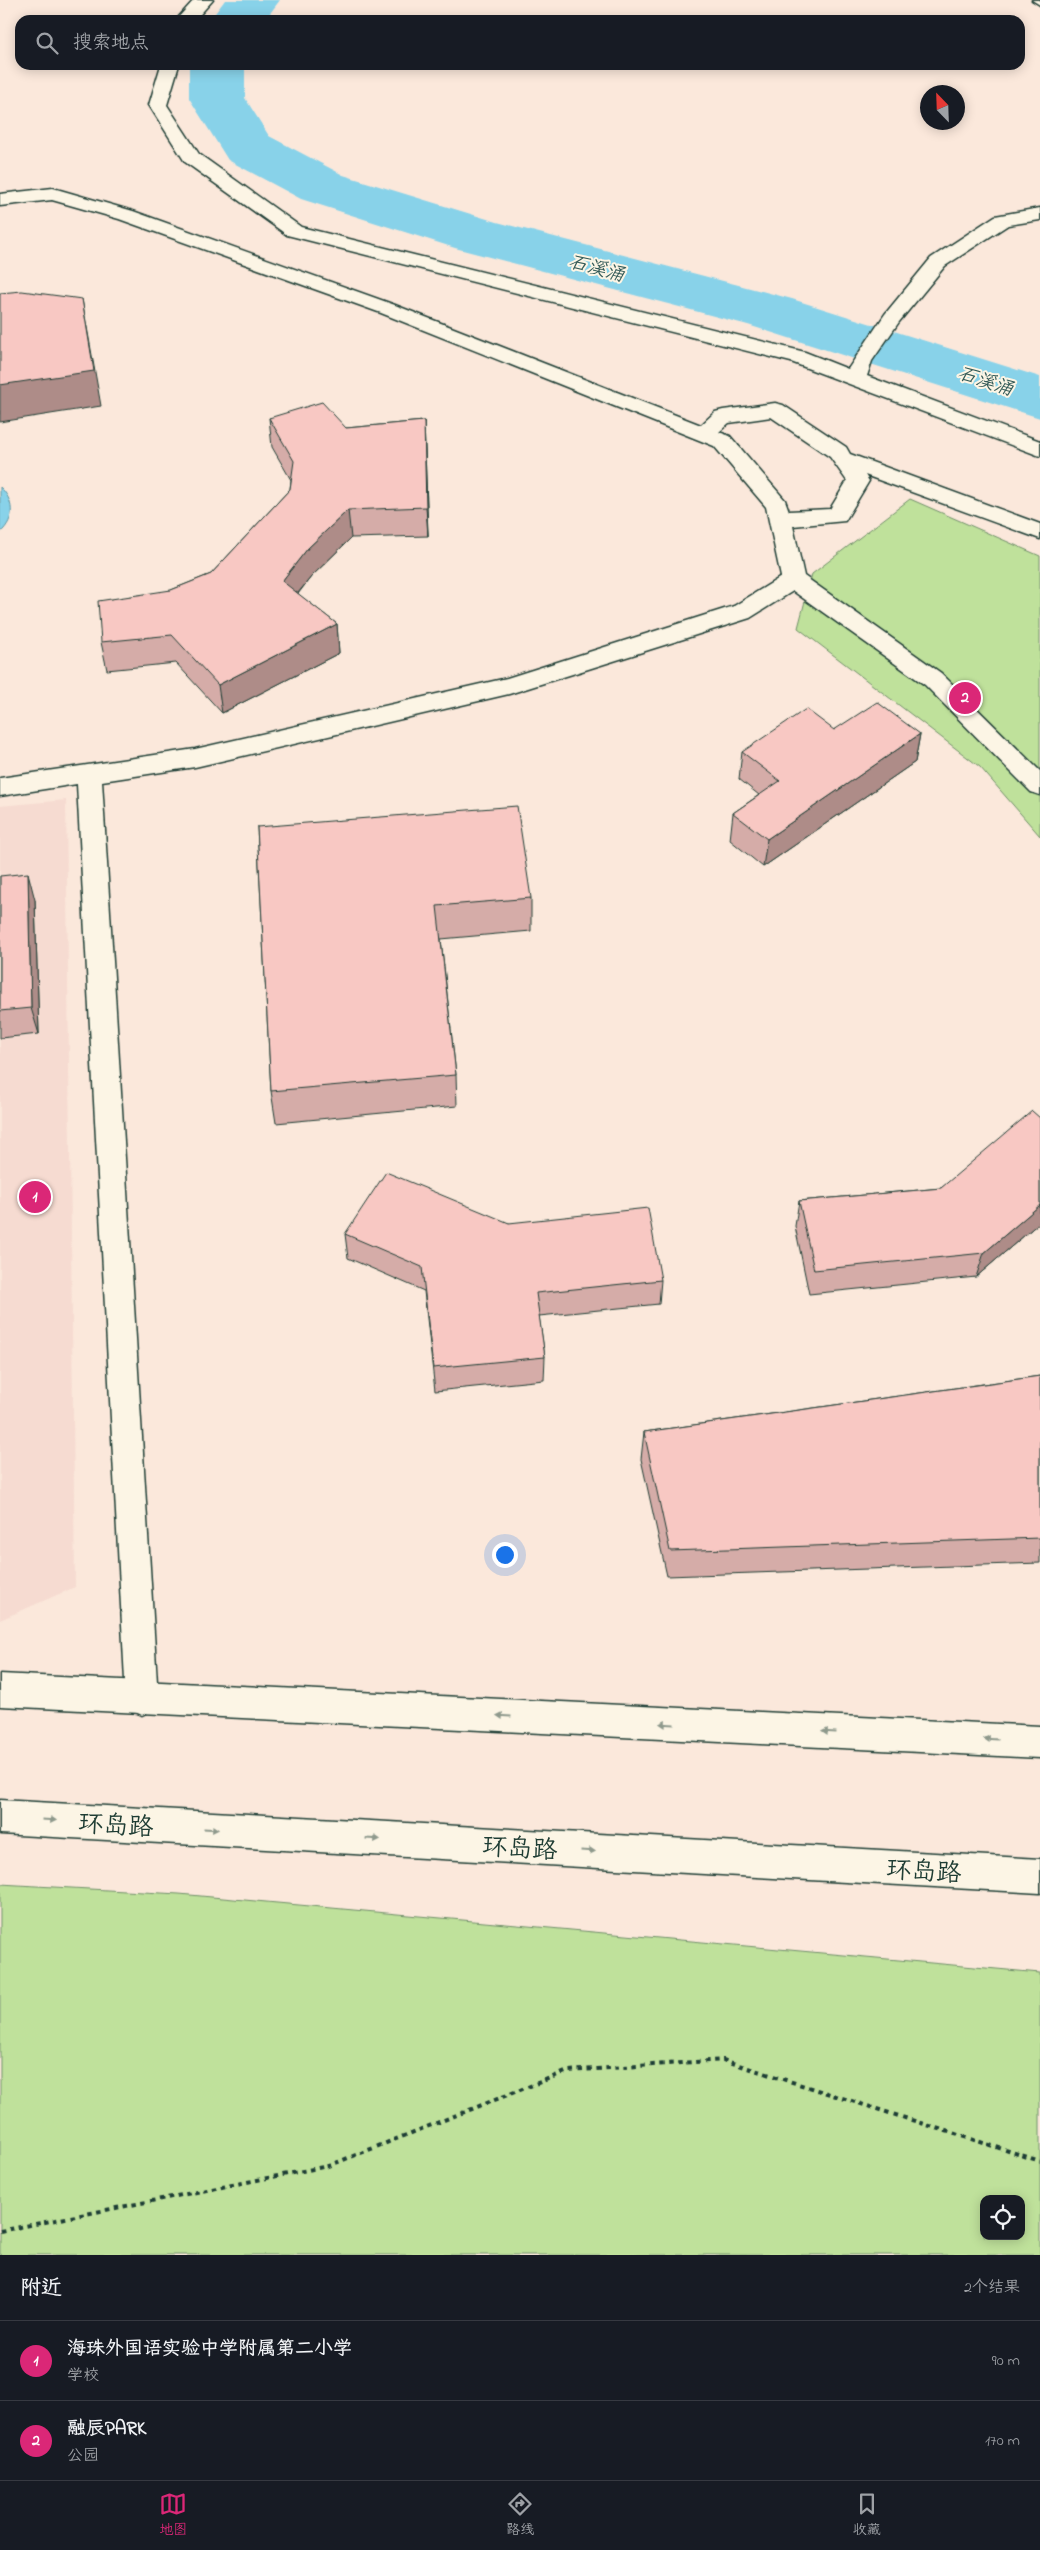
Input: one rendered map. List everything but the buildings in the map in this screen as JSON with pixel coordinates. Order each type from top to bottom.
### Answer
[{"type":"street","points":[[190,15],[204,0]]},
{"type":"street","points":[[168,70],[158,105],[192,158],[294,232],[798,357],[858,370],[1040,449]]},
{"type":"street","points":[[0,200],[53,194],[126,215],[388,309],[722,442],[748,474],[778,505],[793,580],[933,679],[1040,786]]},
{"type":"street","points":[[858,370],[892,318],[938,262],[1002,220],[1040,214]]},
{"type":"street","points":[[703,434],[723,417],[775,410],[838,452],[858,481],[837,516],[780,519]]},
{"type":"street","points":[[844,460],[1040,532]]},
{"type":"street","points":[[0,787],[195,758],[509,686],[742,612],[793,580]]},
{"type":"street","points":[[89,774],[142,1698]]},
{"type":"street","points":[[0,1690],[1040,1742]]},
{"type":"street","name":"环岛路","points":[[0,1818],[1040,1876]]},
{"type":"path","points":[[0,2231],[328,2166],[568,2071],[723,2060],[1040,2161]]},
{"type":"shaded area","points":[[66,800],[75,1587],[0,1620],[0,806]]},
{"type":"green space","points":[[910,499],[1040,556],[1040,836],[980,767],[798,628],[812,574]]},
{"type":"green space","points":[[0,1884],[179,1894],[1040,1973],[1040,2255],[0,2255]]},
{"type":"water","points":[[0,487],[8,498],[11,516],[9,522],[0,533]]},
{"type":"waterway","name":"石溪涌","points":[[241,15],[253,0]]},
{"type":"waterway","name":"石溪涌","points":[[217,70],[217,98],[248,148],[322,187],[476,235],[770,312],[1040,398]]},
{"type":"place","name":"融辰PARK","points":[[965,698]]},
{"type":"place","name":"海珠外国语实验中学附属第二小学","points":[[35,1197]]}]
